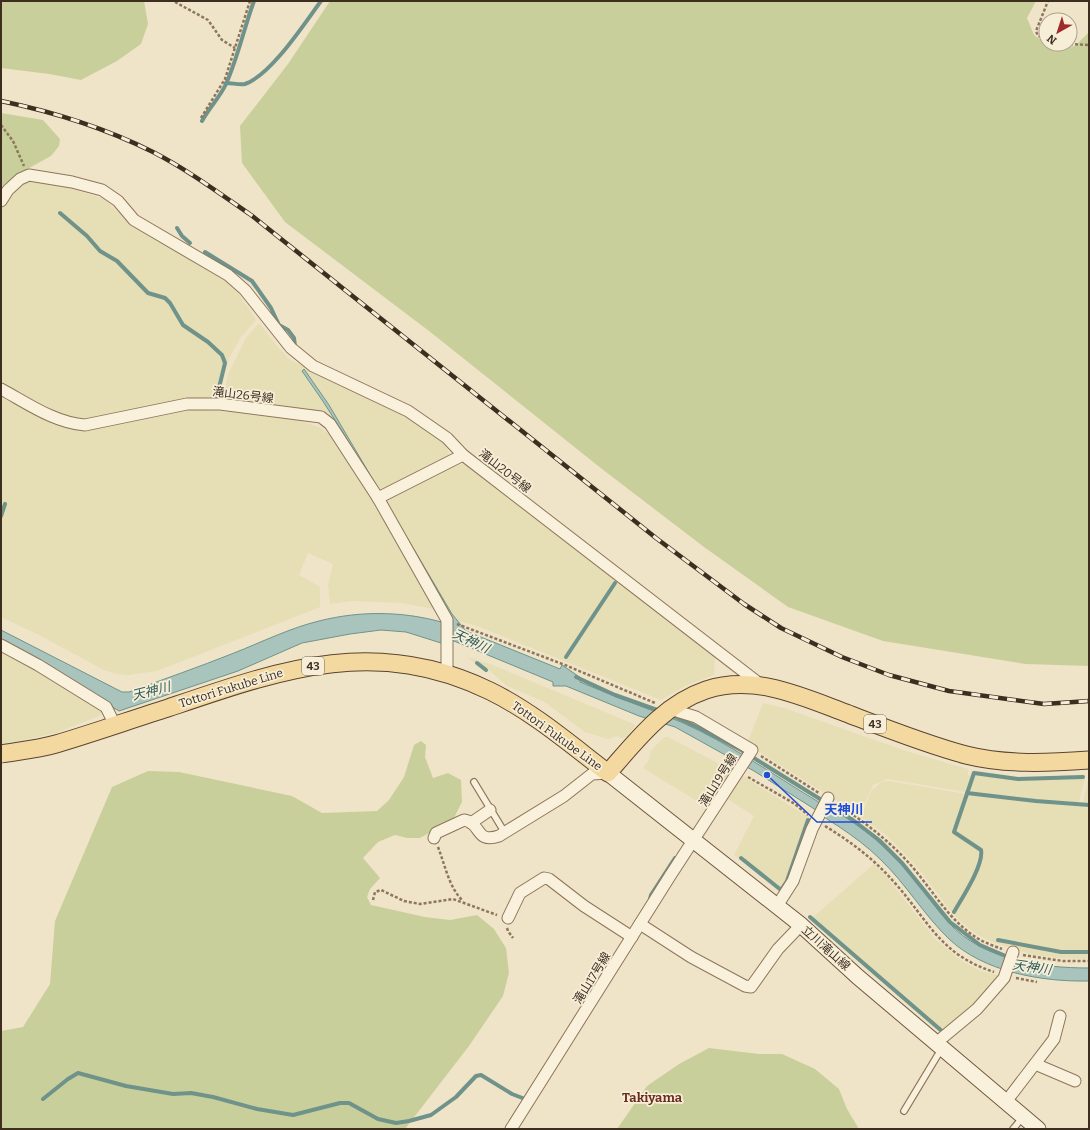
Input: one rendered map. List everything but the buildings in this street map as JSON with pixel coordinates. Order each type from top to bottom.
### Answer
[{"type":"main road","name":"Tottori Fukube Line","points":[[1,754],[54,744],[261,677],[329,663],[376,662],[410,666],[447,674],[489,691],[523,710],[608,773],[650,726],[668,710],[685,699],[706,690],[734,684],[761,685],[802,697],[924,742],[967,755],[1024,763],[1089,760]]},
{"type":"street","points":[[1,201],[8,190],[20,179],[29,175],[72,182],[102,190],[118,200],[134,220],[228,275],[245,290],[291,348],[313,366],[408,411],[447,438],[463,455]]},
{"type":"street","name":"滝山26号線","points":[[1,389],[54,417],[73,424],[85,425],[187,404],[220,404],[321,417],[330,424],[378,498]]},
{"type":"street","name":"滝山20号線","points":[[378,498],[463,455],[761,685]]},
{"type":"street","points":[[378,498],[448,622],[447,674]]},
{"type":"street","points":[[1,645],[38,664],[106,707],[115,725]]},
{"type":"street","name":"滝山19号線","points":[[668,710],[696,718],[752,750],[695,841]]},
{"type":"street","points":[[434,838],[436,833],[464,820],[471,823],[484,837],[490,839],[505,833],[564,796],[592,774],[608,773]]},
{"type":"street","name":"立川滝山線","points":[[608,773],[801,925],[858,977],[1038,1129]]},
{"type":"street","points":[[777,906],[793,881],[816,821],[828,798]]},
{"type":"street","points":[[471,823],[490,810]]},
{"type":"street","name":"滝山17号線","points":[[511,1129],[640,924],[695,841]]},
{"type":"street","points":[[508,918],[520,893],[544,878],[549,879],[584,906],[632,937]]},
{"type":"street","points":[[640,924],[691,957],[745,986],[751,987],[778,949],[801,925]]},
{"type":"street","points":[[939,1045],[977,1009],[1006,973],[1013,954]]},
{"type":"street","points":[[1006,1103],[1054,1040],[1060,1016]]},
{"type":"street","points":[[1035,1064],[1075,1082]]},
{"type":"lane","points":[[474,782],[505,833]]},
{"type":"lane","points":[[904,1112],[939,1045]]},
{"type":"lane","points":[[1013,1129],[1023,1117]]},
{"type":"path","points":[[201,118],[222,86],[250,1]]},
{"type":"path","points":[[1044,12],[1048,1]]},
{"type":"path","points":[[175,2],[208,20],[222,40],[235,48]]},
{"type":"path","points":[[1038,26],[1036,31],[1038,36]]},
{"type":"path","points":[[1078,44],[1089,45]]},
{"type":"path","points":[[1,125],[13,141],[29,175]]},
{"type":"path","points":[[448,622],[565,665],[668,710]]},
{"type":"path","points":[[752,750],[860,818],[885,838],[908,862],[949,914],[961,926],[978,939],[1013,954],[1048,959],[1089,961]]},
{"type":"path","points":[[739,772],[795,804],[816,821],[854,844],[877,864],[894,882],[938,938],[964,960],[1037,982]]},
{"type":"path","points":[[434,838],[452,888],[464,902]]},
{"type":"path","points":[[373,900],[378,890],[404,901],[420,904],[449,899],[464,902],[508,918]]},
{"type":"shaded area","points":[[29,180],[66,187],[104,199],[133,226],[223,279],[239,294],[256,320],[241,337],[229,358],[218,400],[86,420],[63,415],[1,383],[1,210],[22,184]]},
{"type":"shaded area","points":[[259,323],[288,358],[296,363],[362,391],[418,423],[445,444],[449,453],[447,460],[385,489],[374,487],[328,413],[223,401],[228,374],[246,338]]},
{"type":"shaded area","points":[[1,394],[57,423],[197,408],[301,421],[321,428],[336,440],[438,610],[403,603],[352,601],[330,604],[328,585],[333,564],[308,553],[299,575],[320,587],[320,607],[157,671],[128,675],[117,674],[104,670],[39,635],[1,617]]},
{"type":"shaded area","points":[[462,464],[472,468],[715,655],[714,675],[685,686],[661,700],[477,626],[450,619],[383,502],[387,496]]},
{"type":"shaded area","points":[[1,648],[102,711],[99,716],[56,733],[1,745]]},
{"type":"shaded area","points":[[467,657],[490,664],[636,725],[626,737],[621,738],[617,736],[608,739],[585,732],[543,701],[507,686],[489,670],[487,672]]},
{"type":"shaded area","points":[[763,703],[784,708],[906,751],[968,769],[968,775],[970,776],[972,770],[1028,778],[1086,774],[1079,802],[1083,802],[1089,776],[1089,959],[1058,958],[1030,954],[992,942],[976,934],[960,921],[949,909],[921,872],[902,851],[886,835],[861,817],[871,791],[882,782],[889,781],[966,794],[966,792],[888,779],[873,785],[859,815],[747,744]]},
{"type":"shaded area","points":[[664,737],[668,737],[733,771],[710,809],[643,768],[649,760],[650,752]]},
{"type":"shaded area","points":[[741,775],[811,819],[788,882],[781,893],[734,855],[754,816],[726,798]]},
{"type":"shaded area","points":[[874,864],[886,876],[936,940],[963,962],[981,971],[1001,976],[985,996],[943,1035],[810,920]]},
{"type":"green space","points":[[1,1],[144,1],[148,24],[141,44],[117,61],[81,80],[1,68]]},
{"type":"green space","points":[[330,1],[1036,1],[1027,18],[1034,35],[1038,38],[1038,52],[1078,52],[1078,43],[1089,32],[1089,666],[1025,664],[883,641],[788,607],[704,547],[602,469],[429,331],[285,222],[242,163],[240,126],[288,64]]},
{"type":"green space","points":[[1,113],[43,120],[60,139],[59,146],[51,156],[22,172],[2,186]]},
{"type":"green space","points":[[421,741],[426,745],[425,757],[433,778],[448,773],[461,780],[462,802],[453,820],[420,838],[407,838],[395,835],[378,842],[363,858],[380,878],[370,889],[367,897],[371,905],[425,917],[450,920],[477,915],[494,929],[506,948],[509,973],[503,996],[469,1046],[405,1129],[1,1129],[1,1031],[23,1027],[50,984],[55,921],[112,787],[148,771],[179,772],[292,796],[322,813],[377,811],[389,800],[404,777],[414,745]]},
{"type":"green space","points":[[709,1048],[759,1054],[782,1054],[815,1069],[839,1089],[847,1109],[859,1129],[617,1129],[647,1086],[679,1064]]},
{"type":"water","points":[[304,369],[329,405],[452,614],[466,631],[560,669],[562,665],[581,678],[580,682],[681,722],[716,739],[821,804],[843,815],[868,833],[899,862],[944,918],[963,936],[978,946],[1033,964],[1071,968],[1089,968],[1089,981],[1052,980],[1033,977],[1014,973],[979,960],[963,950],[940,930],[899,879],[866,846],[816,810],[754,771],[675,727],[639,716],[566,686],[553,686],[553,682],[454,641],[441,643],[406,632],[381,630],[302,643],[238,671],[119,711],[1,642],[1,630],[122,692],[129,692],[221,658],[297,627],[335,617],[369,614],[402,615],[435,620],[451,625],[362,463],[323,401],[302,371]]},
{"type":"waterway","points":[[202,121],[226,84],[254,1]]},
{"type":"waterway","points":[[226,83],[245,84],[255,79],[276,60],[321,1]]},
{"type":"waterway","points":[[60,213],[87,236],[100,251],[117,261],[148,293],[165,298],[170,303],[183,325],[208,342],[222,355],[225,363],[217,396]]},
{"type":"waterway","points":[[177,228],[182,236],[190,243]]},
{"type":"waterway","points":[[205,252],[252,281],[271,308],[279,325],[288,330],[294,338],[295,346]]},
{"type":"waterway","points":[[1,516],[5,504]]},
{"type":"waterway","points":[[566,657],[615,583]]},
{"type":"waterway","points":[[477,663],[486,670]]},
{"type":"waterway","points":[[576,677],[615,695],[660,711]]},
{"type":"waterway","points":[[671,715],[741,750],[849,817],[879,840],[902,863],[950,922],[980,945],[1008,957]]},
{"type":"waterway","points":[[954,912],[976,873],[981,856],[981,850],[954,832],[974,773],[1018,779],[1083,777]]},
{"type":"waterway","points":[[967,793],[1036,801],[1089,805]]},
{"type":"waterway","points":[[741,858],[781,890],[787,881],[808,820]]},
{"type":"waterway","points":[[650,899],[651,895],[675,858]]},
{"type":"waterway","points":[[810,917],[943,1032],[946,1030]]},
{"type":"waterway","points":[[998,940],[1061,952],[1089,952]]},
{"type":"waterway","points":[[43,1099],[78,1073],[126,1086],[173,1094],[191,1093],[213,1097],[257,1109],[293,1115],[340,1103],[349,1103],[378,1119],[396,1123],[431,1115],[456,1097],[476,1076],[481,1075],[512,1094],[525,1099],[527,1096]]},
{"type":"railway","points":[[1,101],[40,110],[116,135],[135,143],[179,166],[203,182],[251,215],[656,538],[744,604],[781,628],[842,657],[889,675],[949,691],[1044,704],[1089,701]]},
{"type":"place","name":"天神川","points":[[767,775]]},
{"type":"district","name":"Takiyama","points":[[652,1097]]}]
